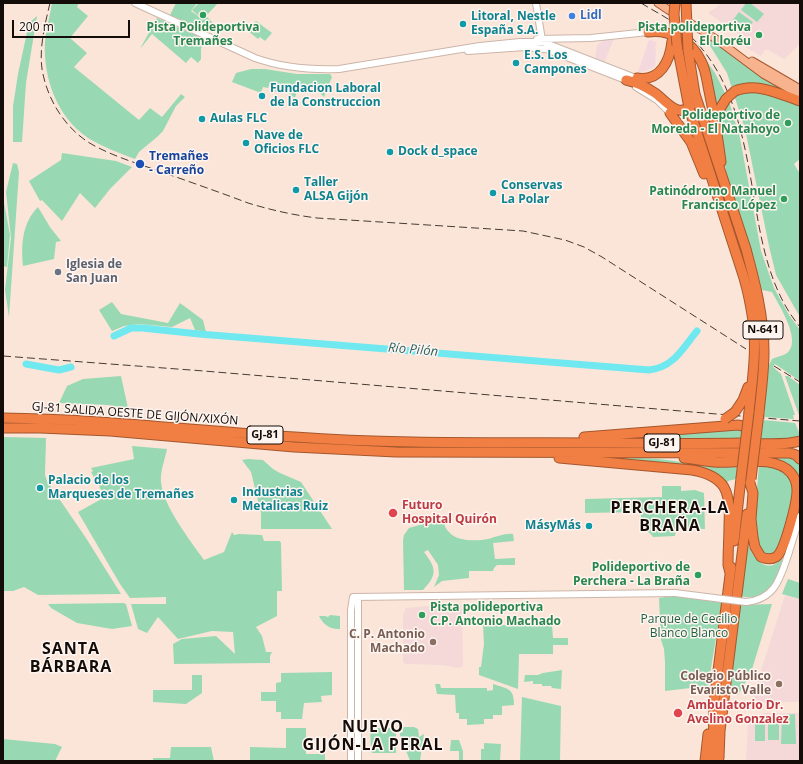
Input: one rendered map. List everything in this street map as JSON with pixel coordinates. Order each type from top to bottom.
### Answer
[{"type":"highway","name":"N-641","points":[[686,3],[688,50],[695,94],[753,275],[762,322],[764,352],[756,439],[730,573],[714,704],[713,761]]},
{"type":"highway","name":"N-641","points":[[673,9],[674,43],[688,108],[744,278],[753,322],[753,366],[749,412],[745,426],[748,480],[718,761]]},
{"type":"highway","points":[[648,32],[663,31],[683,40],[701,60],[716,125],[726,189]]},
{"type":"highway","points":[[636,78],[645,78],[660,72],[667,64],[674,43]]},
{"type":"highway","points":[[626,80],[646,88],[675,109],[683,111],[694,101],[695,94]]},
{"type":"highway","points":[[716,125],[718,112],[726,99],[735,91],[745,87],[760,87],[800,101]]},
{"type":"highway","points":[[670,113],[691,142],[717,207],[726,222]]},
{"type":"highway","points":[[700,428],[725,420],[735,412],[743,400],[753,366]]},
{"type":"highway","name":"GJ-81 SALIDA OESTE DE GIJÓN/XIXÓN","points":[[3,418],[117,422],[349,440],[395,442],[528,442]]},
{"type":"highway","points":[[528,442],[700,428],[745,426],[756,439]]},
{"type":"highway","name":"GJ-81","points":[[3,428],[110,431],[294,447],[396,452],[790,453],[800,457]]},
{"type":"highway","name":"GJ-81","points":[[528,442],[749,443],[800,441]]},
{"type":"highway","points":[[508,452],[535,456],[692,470],[715,477],[723,485],[728,494],[730,509],[728,564],[730,573]]},
{"type":"highway","points":[[647,453],[715,462],[769,462],[783,466],[795,479],[797,489],[796,502],[787,537],[781,551],[776,557],[771,559],[765,559],[758,554],[753,537],[751,519],[753,493],[748,480]]},
{"type":"highway","points":[[787,537],[799,519]]},
{"type":"highway","points":[[725,701],[725,761]]},
{"type":"highway","points":[[705,761],[714,704]]},
{"type":"main road","points":[[658,3],[673,9]]},
{"type":"main road","points":[[690,23],[800,88]]},
{"type":"main road","points":[[716,39],[763,74],[800,95]]},
{"type":"main road","name":"GJ-81","points":[[800,449],[800,457]]},
{"type":"street","points":[[135,3],[255,58],[290,67],[318,70],[339,69],[480,46],[542,40],[591,38],[648,32]]},
{"type":"street","points":[[536,3],[542,40],[546,49]]},
{"type":"street","points":[[542,40],[628,77],[636,78]]},
{"type":"street","points":[[451,51],[480,51],[525,47],[546,49],[626,80],[657,100],[670,113]]},
{"type":"street","points":[[355,597],[675,593],[746,602],[754,601],[770,592],[777,585],[782,576],[799,519]]},
{"type":"street","points":[[351,761],[351,610],[355,597]]},
{"type":"street","points":[[355,597],[358,761]]},
{"type":"shaded area","points":[[722,3],[800,3],[800,44],[784,59],[766,49],[761,56],[735,41],[740,35],[708,13]]},
{"type":"shaded area","points":[[614,39],[604,63],[595,60],[597,45],[604,40]]},
{"type":"shaded area","points":[[649,40],[657,42],[655,47],[655,66],[646,71],[638,72]]},
{"type":"shaded area","points":[[785,595],[800,599],[800,702],[759,702],[756,700],[754,693]]},
{"type":"shaded area","name":"C. P. Antonio Machado","points":[[459,603],[462,606],[463,666],[459,668],[442,665],[404,663],[403,615],[406,608]]},
{"type":"shaded area","points":[[765,713],[800,713],[800,761],[746,761],[748,725],[753,716]]},
{"type":"green space","points":[[52,3],[79,3],[77,7],[88,16],[70,38],[87,53],[74,67],[139,120],[150,108],[162,117],[181,94],[185,97],[176,106],[163,131],[139,152],[135,159],[105,147],[88,138],[77,129],[60,108],[50,83],[45,56],[45,42]]},
{"type":"green space","points":[[176,3],[197,3],[191,11],[201,18],[192,10],[199,3],[218,3],[206,16],[213,23],[208,29],[204,30],[170,15]]},
{"type":"green space","points":[[746,3],[750,3],[764,14],[757,22],[741,10]]},
{"type":"green space","points":[[739,12],[753,22],[746,31],[733,20]]},
{"type":"green space","points":[[37,16],[26,83],[22,142],[13,142],[13,106],[18,74],[29,23]]},
{"type":"green space","points":[[157,18],[204,39],[201,49],[201,59],[198,63],[191,57],[186,63],[152,34],[140,49]]},
{"type":"green space","points":[[256,21],[272,33],[265,41],[260,37],[258,39],[248,31]]},
{"type":"green space","points":[[702,33],[800,96],[800,159],[794,164],[800,174],[800,317],[776,275],[745,129],[727,73]]},
{"type":"green space","points":[[701,53],[715,73],[726,95],[716,111]]},
{"type":"green space","points":[[251,69],[265,69],[297,74],[330,74],[332,77],[324,97],[314,87],[301,87],[301,89],[298,88],[295,98],[287,92],[281,90],[280,93],[272,90],[274,85],[270,83],[268,88],[263,87],[261,93],[232,82],[236,73]]},
{"type":"green space","points":[[729,101],[740,138],[761,251],[774,288],[789,315],[800,330],[800,381],[775,364],[773,367],[781,374],[795,415],[793,415],[794,419],[764,417],[768,367],[772,359],[789,351],[792,345],[792,338],[787,322],[772,292],[762,290],[754,258],[727,179],[719,123],[720,115]]},
{"type":"green space","points":[[62,153],[116,161],[132,167],[110,189],[95,208],[80,193],[62,221],[42,200],[40,201],[29,181],[61,160]]},
{"type":"green space","points":[[13,163],[17,164],[19,172],[9,317],[5,290],[11,238],[6,192]]},
{"type":"green space","points":[[3,197],[10,235],[7,267],[3,266]]},
{"type":"green space","points":[[38,207],[50,227],[61,241],[56,242],[54,259],[23,266],[22,250],[26,227],[33,213]]},
{"type":"green space","points":[[112,302],[121,314],[168,323],[180,303],[203,320],[206,332],[195,330],[190,318],[172,327],[139,324],[124,326],[112,331],[99,310]]},
{"type":"green space","points":[[121,376],[128,408],[108,405],[59,403],[67,386],[83,379]]},
{"type":"green space","points":[[785,376],[788,376],[800,385],[800,418]]},
{"type":"green space","points":[[763,420],[795,423],[799,432],[800,431],[800,437],[791,440],[761,440]]},
{"type":"green space","points":[[743,427],[742,440],[609,438]]},
{"type":"green space","points":[[5,437],[46,438],[45,475],[47,481],[86,538],[121,594],[38,595],[24,587],[13,591],[3,591],[3,439]]},
{"type":"green space","points":[[132,446],[167,449],[161,474],[163,491],[172,512],[204,560],[224,552],[232,532],[234,535],[262,535],[264,541],[280,541],[282,591],[277,591],[277,616],[256,627],[262,636],[266,652],[272,652],[270,656],[270,663],[174,664],[173,644],[182,639],[216,636],[235,654],[233,632],[212,631],[178,639],[158,617],[147,633],[138,629],[131,604],[166,604],[166,597],[130,598],[120,584],[78,512],[105,497],[91,472],[93,471],[91,468],[134,459]]},
{"type":"green space","points":[[759,456],[787,456],[797,461],[800,465],[800,503],[794,524],[795,475]]},
{"type":"green space","points":[[593,458],[658,459],[738,468],[736,479],[728,481],[726,485],[717,476]]},
{"type":"green space","points":[[242,460],[263,460],[273,469],[301,482],[332,529],[261,529],[261,513],[251,472]]},
{"type":"green space","points":[[759,465],[779,468],[791,478],[794,495],[783,541],[775,554],[770,556],[761,553],[754,523]]},
{"type":"green space","points":[[662,486],[681,486],[681,491],[695,490],[704,493],[705,529],[676,529],[675,536],[653,537],[648,532],[641,531],[641,512],[585,513],[585,499],[662,497]]},
{"type":"green space","points":[[444,518],[445,527],[457,538],[483,540],[513,534],[514,541],[493,543],[495,559],[515,558],[515,565],[497,565],[493,571],[469,571],[469,578],[442,581],[434,587],[439,575],[438,565],[428,550],[424,552],[431,563],[434,572],[428,585],[423,590],[404,590],[404,535],[409,528]]},
{"type":"green space","points":[[748,545],[754,557],[758,561],[768,566],[778,562],[783,557],[775,580],[770,587],[758,596],[750,597],[741,596]]},
{"type":"green space","points":[[788,579],[800,583],[800,599],[782,594]]},
{"type":"green space","name":"Parque de Cecilio Blanco Blanco","points":[[671,596],[722,602],[708,686],[665,691],[665,662],[664,649],[661,640],[659,598]]},
{"type":"green space","points":[[48,604],[126,604],[132,626],[112,629],[77,623],[51,608]]},
{"type":"green space","points":[[772,604],[749,679],[738,695],[730,693],[740,605]]},
{"type":"green space","points":[[330,615],[340,616],[340,629],[333,629],[327,626],[319,616],[328,617]]},
{"type":"green space","points":[[483,625],[552,625],[553,638],[568,638],[568,645],[553,645],[553,654],[519,654],[518,689],[479,675],[479,667],[481,667],[484,644]]},
{"type":"green space","points":[[562,670],[561,689],[552,688],[551,686],[542,686],[542,684],[533,684],[533,681],[524,682],[525,675],[538,675]]},
{"type":"green space","points":[[332,672],[332,695],[321,696],[322,702],[304,703],[302,719],[281,719],[281,712],[276,712],[276,701],[261,701],[261,692],[276,692],[276,683],[281,682],[281,673]]},
{"type":"green space","points":[[192,675],[202,675],[202,693],[186,704],[153,702],[153,690],[192,690]]},
{"type":"green space","points":[[435,684],[440,684],[441,688],[487,688],[487,691],[493,690],[493,684],[503,687],[511,692],[514,699],[514,705],[502,706],[502,715],[493,715],[493,719],[484,719],[484,724],[467,725],[467,719],[459,719],[459,713],[456,713],[455,695],[437,694]]},
{"type":"green space","points":[[522,697],[561,706],[560,761],[520,761]]},
{"type":"green space","points":[[795,714],[796,744],[781,744],[782,715]]},
{"type":"green space","points":[[768,719],[779,719],[779,740],[768,740]]},
{"type":"green space","points":[[765,720],[765,741],[755,741],[755,721]]},
{"type":"green space","points":[[402,727],[414,727],[418,729],[419,737],[424,734],[420,761],[410,761],[400,735],[400,733],[403,732]]},
{"type":"green space","points":[[286,728],[306,728],[306,754],[325,754],[325,761],[250,761],[250,747],[286,748]]},
{"type":"green space","points":[[370,728],[392,728],[392,732],[396,732],[396,753],[372,753]]},
{"type":"green space","points":[[3,739],[55,744],[62,747],[55,761],[3,761]]},
{"type":"green space","points":[[451,740],[459,740],[463,751],[463,761],[459,761],[459,751],[450,751]]},
{"type":"green space","points":[[484,743],[501,744],[500,761],[481,761],[481,749],[484,749]]},
{"type":"green space","points":[[171,747],[211,747],[214,761],[153,761],[153,758],[170,758]]},
{"type":"waterway","name":"Río Pilón","points":[[114,336],[131,328],[142,328],[199,334],[649,370],[658,368],[671,361],[677,356],[697,331]]},
{"type":"waterway","name":"Río Pilón","points":[[26,364],[59,370],[71,367]]},
{"type":"railway","points":[[50,3],[41,53],[42,69],[48,92],[66,123],[83,139],[101,149],[127,160],[248,203],[291,214],[317,218],[523,231],[565,240],[584,247],[602,257],[746,349]]},
{"type":"railway","points":[[641,3],[680,27],[700,46],[716,68],[728,93],[737,118],[750,172],[765,253],[773,279],[784,304],[800,327]]},
{"type":"railway","points":[[3,356],[204,371],[800,421]]},
{"type":"railway","points":[[774,366],[800,382]]},
{"type":"place","name":"Pista Polideportiva Tremañes","points":[[203,15]]},
{"type":"place","name":"Lidl","points":[[572,16]]},
{"type":"place","name":"Litoral, Nestle España S.A.","points":[[463,24]]},
{"type":"place","name":"Pista polideportiva El Lloréu","points":[[759,35]]},
{"type":"place","name":"E.S. Los Campones","points":[[516,63]]},
{"type":"place","name":"Fundacion Laboral de la Construccion","points":[[262,96]]},
{"type":"place","name":"Aulas FLC","points":[[202,119]]},
{"type":"place","name":"Polideportivo de Moreda - El Natahoyo","points":[[788,123]]},
{"type":"place","name":"Nave de Oficios FLC","points":[[246,143]]},
{"type":"place","name":"Dock d_space","points":[[390,152]]},
{"type":"place","name":"Tremañes - Carreño","points":[[140,164]]},
{"type":"place","name":"Taller ALSA Gijón","points":[[296,190]]},
{"type":"place","name":"Conservas La Polar","points":[[493,193]]},
{"type":"place","name":"Patinódromo Manuel Francisco López","points":[[784,199]]},
{"type":"place","name":"Iglesia de San Juan","points":[[58,272]]},
{"type":"place","name":"Palacio de los Marqueses de Tremañes","points":[[40,488]]},
{"type":"place","name":"Industrias Metalicas Ruiz","points":[[234,500]]},
{"type":"place","name":"Futuro Hospital Quirón","points":[[393,513]]},
{"type":"place","name":"MásyMás","points":[[589,526]]},
{"type":"place","name":"Polideportivo de Perchera - La Braña","points":[[698,575]]},
{"type":"place","name":"Pista polideportiva C.P. Antonio Machado","points":[[422,615]]},
{"type":"place","name":"C. P. Antonio Machado","points":[[433,642]]},
{"type":"place","name":"Colegio Público Evaristo Valle","points":[[779,684]]},
{"type":"place","name":"Ambulatorio Dr. Avelino Gonzalez","points":[[678,713]]},
{"type":"district","name":"PERCHERA-LA BRAÑA","points":[[670,517]]},
{"type":"district","name":"SANTA BÁRBARA","points":[[71,658]]},
{"type":"district","name":"NUEVO GIJÓN-LA PERAL","points":[[373,736]]}]
